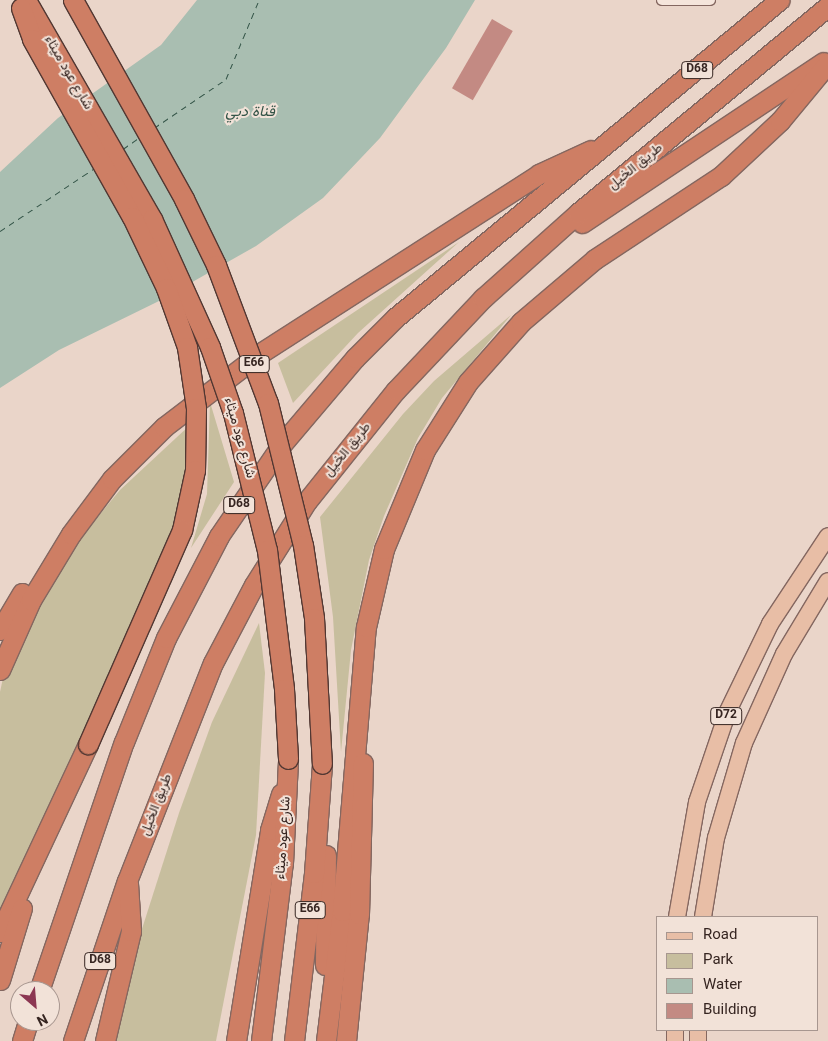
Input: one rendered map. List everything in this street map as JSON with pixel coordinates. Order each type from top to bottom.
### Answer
[{"type":"highway","points":[[0,932],[40,852],[182,530],[195,470],[196,408],[187,347],[166,288],[132,218],[32,38],[19,0]]},
{"type":"highway","name":"شارع عود ميثاء","points":[[26,0],[152,219],[183,282],[230,405],[267,550],[284,689],[288,759],[283,863],[261,1041]]},
{"type":"highway","name":"E66","points":[[73,0],[184,199],[216,265],[268,403],[293,500],[314,618],[322,772],[294,1041]]},
{"type":"highway","name":"D68","points":[[42,981],[144,688],[192,587],[249,489],[317,400],[395,318],[615,139],[779,0]]},
{"type":"highway","name":"طريق الخيل","points":[[74,1041],[127,881],[214,663],[288,528],[413,371],[539,246],[828,6]]},
{"type":"highway","points":[[539,246],[630,193],[828,58]]},
{"type":"highway","points":[[326,1041],[342,911],[358,697],[370,600],[402,498],[453,404],[502,341],[578,272],[678,208],[742,158],[780,120],[828,63]]},
{"type":"highway","points":[[0,630],[83,504],[112,479],[182,411],[255,357],[539,174],[615,139]]},
{"type":"highway","points":[[0,670],[50,566],[112,479]]},
{"type":"highway","points":[[346,1041],[359,914],[364,804],[358,697]]},
{"type":"highway","points":[[317,1041],[326,902],[322,772]]},
{"type":"highway","points":[[236,1041],[270,830],[287,779]]},
{"type":"highway","points":[[0,980],[40,852]]},
{"type":"highway","points":[[105,1041],[131,931],[127,881]]},
{"type":"main road","name":"D72","points":[[677,916],[698,802],[728,711],[770,624],[828,536]]},
{"type":"main road","name":"D72","points":[[703,916],[718,830],[744,743],[784,654],[828,581]]},
{"type":"street","points":[[662,0],[710,0]]},
{"type":"green space","points":[[459,242],[358,333],[293,403],[278,363]]},
{"type":"green space","points":[[511,315],[442,398],[418,438],[384,516],[369,560],[351,650],[341,752],[333,617],[320,517],[403,414],[434,381]]},
{"type":"green space","points":[[210,402],[234,482],[191,548],[207,494]]},
{"type":"green space","points":[[190,425],[188,458],[175,524],[70,768],[0,913],[0,692],[3,678],[46,587],[86,531],[120,490]]},
{"type":"green space","points":[[259,623],[265,673],[256,835],[216,1041],[113,1041],[141,932],[179,813],[212,722]]},
{"type":"water","name":"قناة دبي","points":[[197,0],[475,0],[446,48],[380,138],[323,198],[256,246],[157,302],[59,350],[0,388],[0,172],[58,118],[161,45]]},
{"type":"building","points":[[492,19],[513,31],[473,100],[452,88]]},
{"type":"ferry route","points":[[154,128],[226,79],[259,0]]},
{"type":"ferry route","points":[[123,149],[140,137]]},
{"type":"ferry route","points":[[0,231],[95,168]]}]
